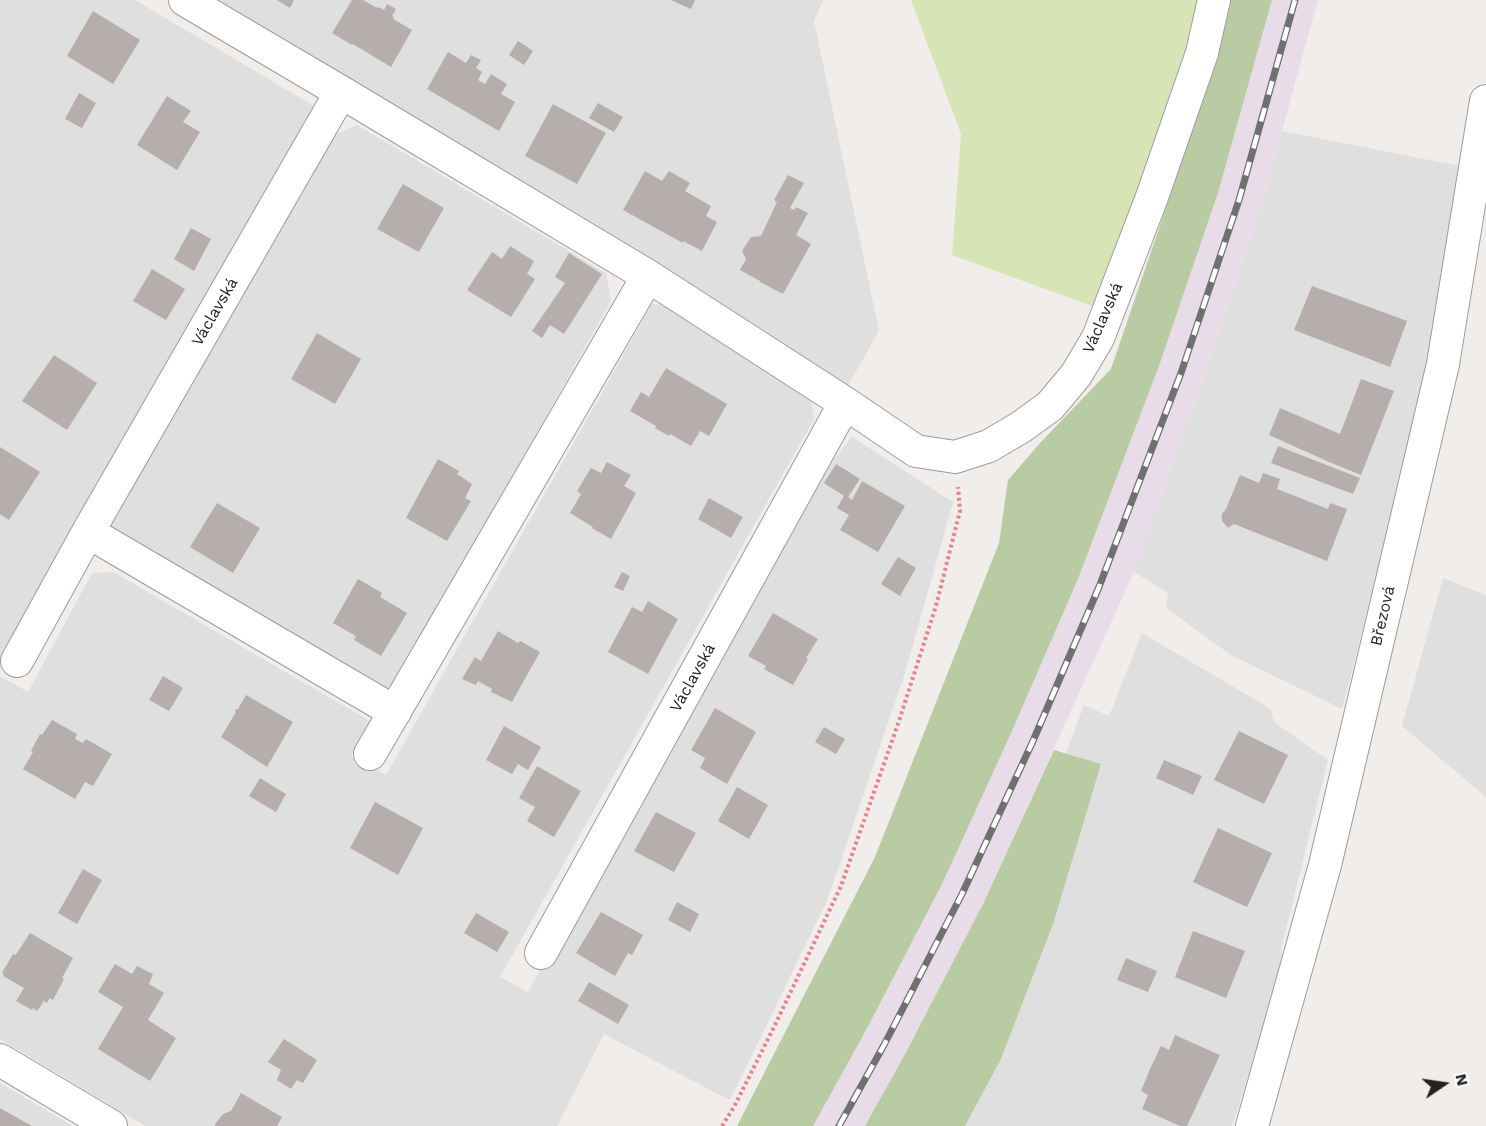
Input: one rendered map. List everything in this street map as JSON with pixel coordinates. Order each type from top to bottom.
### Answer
[{"type":"street","name":"Václavská","points":[[185,0],[648,276],[916,451],[955,457],[989,446],[1050,406],[1076,375],[1098,338],[1152,197],[1202,53],[1214,0]]},
{"type":"street","name":"Václavská","points":[[17,661],[88,532],[341,92]]},
{"type":"street","name":"Březová","points":[[1252,1126],[1325,865],[1443,364],[1486,101]]},
{"type":"street","points":[[370,754],[648,276]]},
{"type":"street","name":"Václavská","points":[[541,954],[845,403]]},
{"type":"street","points":[[88,532],[394,712]]},
{"type":"street","points":[[0,1060],[111,1126]]},
{"type":"path","points":[[722,1126],[775,1025],[841,886],[895,734],[936,606],[960,511],[955,457]]},
{"type":"shaded area","points":[[0,0],[135,0],[316,107],[0,657]]},
{"type":"shaded area","points":[[213,0],[823,0],[814,21],[879,331],[847,387],[764,330],[630,246]]},
{"type":"shaded area","points":[[1272,0],[1318,0],[1261,207],[1134,572],[983,904],[865,1126],[813,1126],[864,1034],[1012,731],[1078,579],[1159,366],[1218,193]]},
{"type":"shaded area","points":[[357,125],[606,273],[611,301],[395,685],[377,691],[109,527],[335,135]]},
{"type":"shaded area","points":[[1282,131],[1460,166],[1419,410],[1342,709],[1231,655],[1166,608],[1168,593],[1134,572],[1261,207]]},
{"type":"shaded area","points":[[652,304],[663,305],[811,401],[814,419],[500,977],[528,992],[832,462],[852,437],[953,502],[905,673],[827,901],[730,1100],[604,1034],[557,1126],[145,1126],[0,1039],[0,676],[28,692],[92,573],[113,572],[370,721],[351,756],[386,775]]},
{"type":"shaded area","points":[[1443,578],[1486,595],[1486,797],[1402,726]]},
{"type":"shaded area","points":[[1142,633],[1271,709],[1274,722],[1328,760],[1280,953],[1286,956],[1232,1126],[965,1126],[1000,1061],[1101,765],[1066,753],[1084,705],[1109,716]]},
{"type":"shaded area","points":[[0,1083],[73,1126],[0,1126]]},
{"type":"green space","points":[[911,0],[1201,0],[1111,313],[952,255],[961,134]]},
{"type":"green space","points":[[1230,0],[1272,0],[1218,193],[1159,366],[1078,579],[1012,731],[942,884],[813,1126],[737,1126],[875,857],[999,543],[1008,480],[1111,369],[1213,70]]},
{"type":"green space","points":[[1054,750],[1101,764],[1053,924],[1000,1061],[965,1126],[865,1126],[983,904]]},
{"type":"building","points":[[277,0],[294,0],[290,8]]},
{"type":"building","points":[[352,0],[363,0],[384,10],[387,4],[396,9],[392,16],[393,19],[412,30],[391,67],[332,33]]},
{"type":"building","points":[[671,0],[695,0],[691,9]]},
{"type":"building","points":[[93,11],[140,40],[113,84],[67,56]]},
{"type":"building","points":[[518,41],[533,51],[524,65],[509,55]]},
{"type":"building","points":[[448,52],[466,63],[471,55],[481,60],[476,68],[482,72],[478,80],[485,84],[491,74],[507,84],[501,94],[515,102],[499,131],[427,89]]},
{"type":"building","points":[[79,93],[96,103],[82,128],[65,119]]},
{"type":"building","points":[[167,96],[191,111],[183,122],[200,132],[177,170],[137,145]]},
{"type":"building","points":[[598,103],[623,117],[614,132],[589,118]]},
{"type":"building","points":[[553,104],[606,133],[577,184],[525,156]]},
{"type":"building","points":[[645,171],[662,181],[669,171],[690,183],[685,191],[711,206],[706,216],[717,222],[702,251],[623,210]]},
{"type":"building","points":[[788,175],[804,183],[790,208],[794,210],[796,207],[808,213],[796,235],[811,244],[783,294],[740,270],[746,259],[742,251],[751,237],[761,236],[777,202],[774,200]]},
{"type":"building","points":[[403,184],[444,208],[419,252],[377,229]]},
{"type":"building","points":[[191,228],[211,239],[194,271],[174,259]]},
{"type":"building","points":[[510,246],[534,261],[527,274],[535,279],[511,317],[467,290],[492,252],[502,259]]},
{"type":"building","points":[[569,253],[602,274],[564,334],[550,325],[542,338],[532,331],[565,283],[555,277]]},
{"type":"building","points":[[152,269],[185,289],[166,320],[133,301]]},
{"type":"building","points":[[1312,286],[1407,321],[1390,367],[1294,330]]},
{"type":"building","points":[[317,333],[361,359],[335,404],[291,379]]},
{"type":"building","points":[[54,355],[97,383],[67,430],[22,401]]},
{"type":"building","points":[[666,368],[727,404],[709,436],[700,431],[691,446],[655,428],[656,426],[630,411],[641,392],[649,397]]},
{"type":"building","points":[[1361,379],[1394,391],[1361,475],[1269,435],[1280,408],[1340,434]]},
{"type":"building","points":[[1278,446],[1360,478],[1353,494],[1271,463]]},
{"type":"building","points":[[0,447],[40,472],[9,520],[0,514]]},
{"type":"building","points":[[438,459],[459,471],[457,474],[472,484],[465,498],[471,501],[447,541],[406,518]]},
{"type":"building","points":[[607,462],[631,475],[624,486],[636,493],[611,539],[570,513],[581,494],[577,491],[591,468],[601,473]]},
{"type":"building","points":[[836,464],[860,479],[848,497],[852,500],[862,481],[905,506],[878,552],[840,530],[849,515],[837,508],[844,496],[824,483]]},
{"type":"building","points":[[1263,473],[1280,479],[1277,489],[1328,509],[1330,503],[1347,509],[1327,561],[1234,524],[1228,528],[1222,521],[1222,514],[1240,475],[1259,483]]},
{"type":"building","points":[[709,498],[743,517],[731,538],[698,519]]},
{"type":"building","points":[[217,503],[260,528],[233,573],[190,547]]},
{"type":"building","points":[[898,557],[916,568],[900,596],[881,584]]},
{"type":"building","points":[[622,572],[630,576],[623,591],[614,587]]},
{"type":"building","points":[[358,579],[382,593],[380,597],[407,613],[381,656],[354,640],[356,636],[333,623]]},
{"type":"building","points":[[648,601],[678,619],[648,674],[608,652],[632,607],[642,612]]},
{"type":"building","points":[[773,613],[818,639],[793,685],[764,669],[766,666],[748,656]]},
{"type":"building","points":[[498,631],[540,652],[512,702],[491,692],[492,689],[478,681],[476,685],[462,679],[475,657],[481,661]]},
{"type":"building","points":[[163,676],[183,688],[169,711],[149,700]]},
{"type":"building","points":[[246,695],[293,722],[267,767],[221,737]]},
{"type":"building","points":[[715,708],[756,732],[727,784],[700,768],[705,758],[691,750]]},
{"type":"building","points":[[52,720],[77,734],[75,739],[83,743],[86,739],[112,754],[93,786],[85,782],[75,799],[23,769],[40,734],[42,735]]},
{"type":"building","points":[[504,726],[541,747],[528,770],[518,764],[512,774],[486,760]]},
{"type":"building","points":[[824,727],[845,739],[836,754],[815,742]]},
{"type":"building","points":[[1239,731],[1288,755],[1264,804],[1214,780]]},
{"type":"building","points":[[1164,760],[1202,776],[1193,795],[1156,778]]},
{"type":"building","points":[[537,766],[581,791],[554,837],[527,821],[535,807],[519,798]]},
{"type":"building","points":[[260,778],[286,794],[276,812],[249,796]]},
{"type":"building","points":[[737,787],[768,805],[749,839],[718,821]]},
{"type":"building","points":[[375,802],[423,828],[398,875],[350,848]]},
{"type":"building","points":[[656,812],[696,833],[674,872],[634,851]]},
{"type":"building","points":[[1218,828],[1272,853],[1247,907],[1193,882]]},
{"type":"building","points":[[83,869],[102,880],[77,924],[58,913]]},
{"type":"building","points":[[677,902],[699,914],[690,932],[668,920]]},
{"type":"building","points":[[601,912],[643,935],[632,955],[628,953],[615,976],[576,953]]},
{"type":"building","points":[[476,913],[509,932],[497,952],[464,933]]},
{"type":"building","points":[[1193,931],[1245,951],[1226,998],[1175,977]]},
{"type":"building","points":[[30,933],[73,958],[53,1000],[50,998],[47,1003],[44,1001],[37,1011],[16,1001],[24,988],[3,976],[2,973],[13,954],[17,953]]},
{"type":"building","points":[[1126,958],[1157,971],[1148,992],[1117,980]]},
{"type":"building","points":[[115,964],[132,974],[137,966],[153,974],[149,984],[164,993],[148,1020],[176,1038],[150,1081],[98,1049],[123,1007],[98,992]]},
{"type":"building","points":[[589,982],[629,1005],[618,1024],[578,1001]]},
{"type":"building","points":[[1175,1035],[1220,1055],[1187,1126],[1180,1126],[1142,1109],[1148,1095],[1141,1091],[1150,1069],[1161,1046],[1169,1050]]},
{"type":"building","points":[[284,1039],[317,1060],[303,1083],[297,1080],[291,1089],[277,1080],[281,1070],[268,1062]]},
{"type":"building","points":[[241,1093],[282,1117],[277,1126],[215,1126],[223,1114],[231,1111]]},
{"type":"building","points":[[0,1108],[32,1126],[0,1126]]},
{"type":"railway","points":[[839,1126],[884,1045],[962,894],[1033,741],[1099,587],[1181,373],[1239,200],[1295,0]]}]
